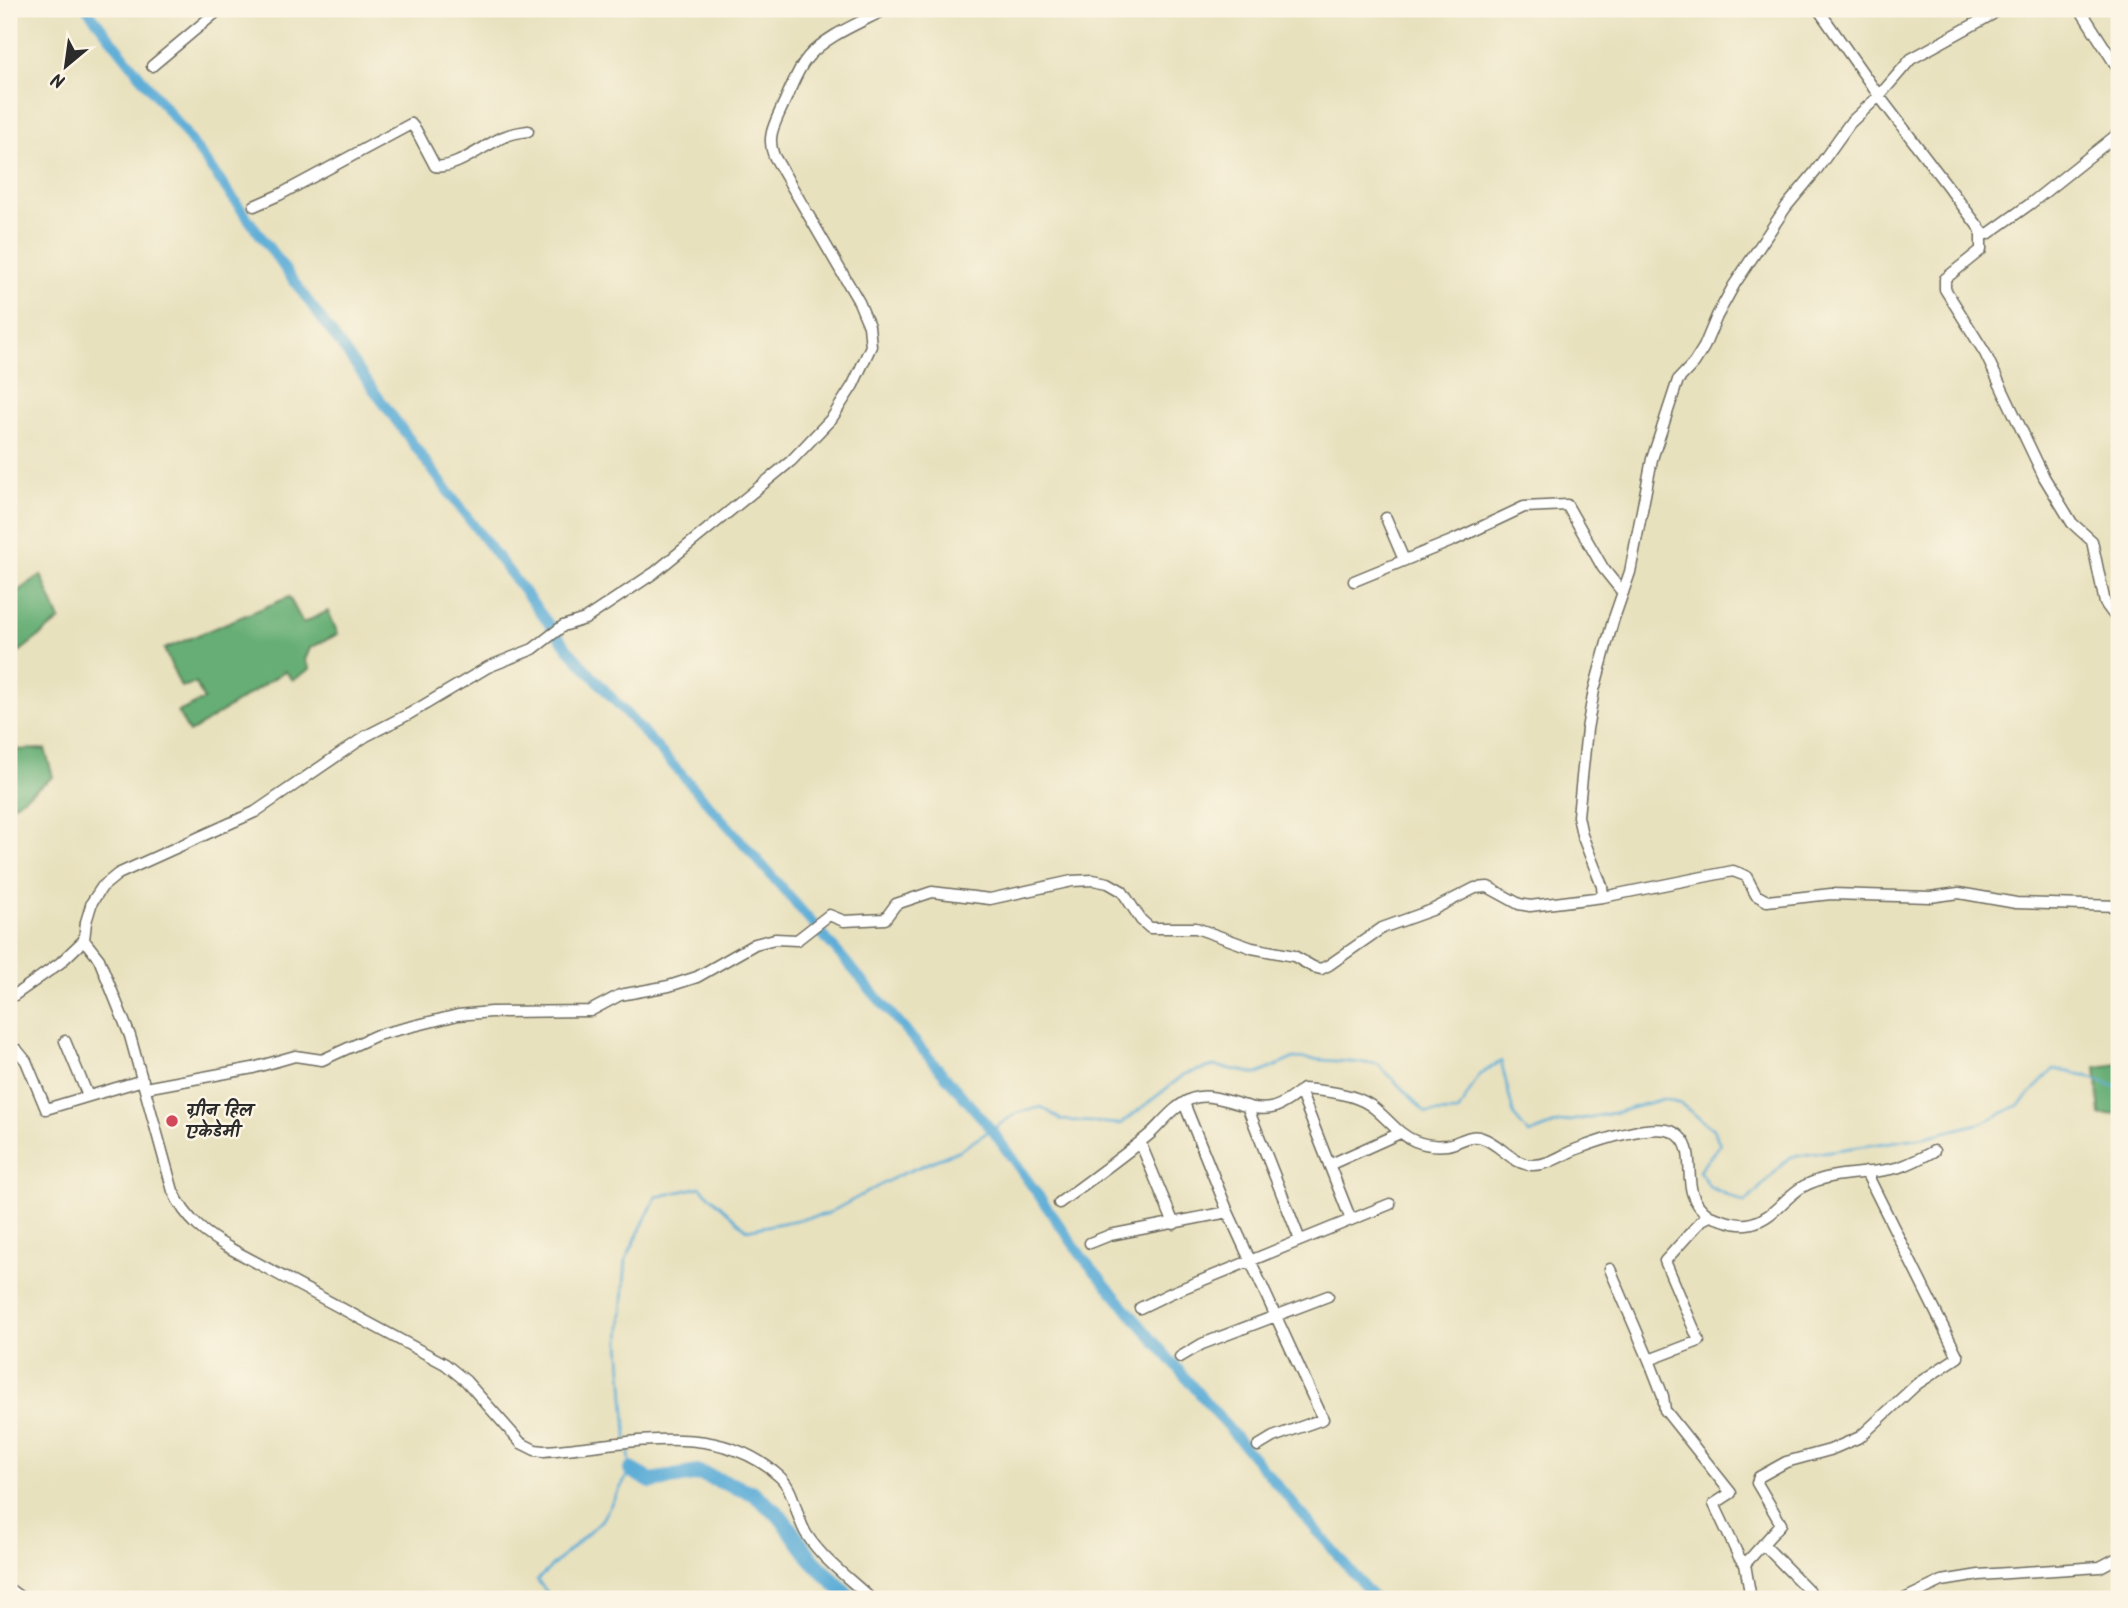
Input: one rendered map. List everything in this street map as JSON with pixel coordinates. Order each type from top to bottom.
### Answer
[{"type":"street","points":[[152,66],[220,9]]},
{"type":"street","points":[[9,999],[60,962],[84,940],[92,902],[102,887],[118,874],[255,812],[366,736],[488,667],[536,646],[563,626],[593,614],[654,573],[772,476],[823,429],[853,385],[871,346],[869,326],[859,302],[774,156],[771,134],[799,69],[808,56],[831,38],[886,9]]},
{"type":"street","points":[[1818,9],[1879,96],[1981,230],[1988,234],[2010,220],[2119,133]]},
{"type":"street","points":[[1603,897],[1602,886],[1582,835],[1578,816],[1584,752],[1594,690],[1638,537],[1652,459],[1678,380],[1704,347],[1734,285],[1786,207],[1850,123],[1879,96],[1911,59],[1998,9]]},
{"type":"street","points":[[2080,9],[2119,70]]},
{"type":"street","points":[[254,206],[411,124],[438,167],[449,165],[505,136],[528,131]]},
{"type":"street","points":[[1981,230],[1981,250],[1945,279],[1945,289],[1985,353],[2044,477],[2072,523],[2092,541],[2105,603],[2119,622]]},
{"type":"street","points":[[1354,581],[1524,507],[1549,508],[1562,504],[1567,505],[1603,568],[1623,593]]},
{"type":"street","points":[[1386,519],[1404,560]]},
{"type":"street","points":[[9,1050],[17,1050],[26,1061],[46,1109],[88,1096],[144,1084],[253,1069],[295,1056],[322,1060],[377,1035],[458,1015],[491,1012],[590,1012],[620,995],[670,986],[697,976],[755,944],[775,939],[797,940],[829,915],[844,921],[873,921],[885,919],[896,904],[932,892],[990,899],[1072,881],[1093,880],[1108,883],[1122,891],[1141,920],[1150,928],[1196,928],[1252,948],[1287,954],[1321,969],[1382,929],[1433,910],[1475,888],[1488,887],[1525,906],[1603,897],[1733,871],[1746,876],[1756,895],[1767,901],[1831,894],[1930,897],[1959,893],[2016,903],[2119,905]]},
{"type":"street","points":[[84,940],[99,959],[116,999],[144,1084],[173,1191],[182,1208],[201,1231],[446,1364],[466,1381],[514,1437],[528,1448],[544,1451],[683,1439],[719,1444],[751,1458],[781,1478],[791,1492],[805,1532],[822,1556],[871,1599]]},
{"type":"street","points":[[65,1041],[88,1096]]},
{"type":"street","points":[[1059,1203],[1193,1098],[1208,1097],[1247,1106],[1271,1108],[1303,1089],[1324,1091],[1368,1104],[1401,1133],[1415,1141],[1429,1145],[1447,1145],[1477,1136],[1491,1141],[1524,1164],[1551,1163],[1575,1150],[1642,1131],[1664,1129],[1674,1132],[1687,1146],[1691,1195],[1698,1208],[1710,1216],[1744,1224],[1769,1216],[1805,1186],[1835,1174],[1899,1167],[1934,1150]]},
{"type":"street","points":[[1300,1091],[1351,1220]]},
{"type":"street","points":[[1184,1103],[1249,1261],[1323,1419],[1273,1437],[1258,1446]]},
{"type":"street","points":[[1247,1106],[1300,1240]]},
{"type":"street","points":[[1329,1165],[1401,1133]]},
{"type":"street","points":[[1140,1142],[1174,1224]]},
{"type":"street","points":[[1745,1564],[1781,1524],[1761,1492],[1757,1483],[1759,1477],[1770,1468],[1786,1462],[1850,1444],[1917,1384],[1958,1357],[1866,1172]]},
{"type":"street","points":[[1140,1308],[1390,1205]]},
{"type":"street","points":[[1090,1243],[1110,1235],[1228,1212]]},
{"type":"street","points":[[1648,1360],[1699,1341],[1665,1261],[1702,1220],[1710,1216]]},
{"type":"street","points":[[1610,1269],[1663,1396],[1665,1410],[1731,1493],[1714,1504],[1739,1557],[1745,1564],[1752,1599]]},
{"type":"street","points":[[1180,1357],[1202,1344],[1328,1296]]},
{"type":"street","points":[[1763,1544],[1817,1599]]},
{"type":"street","points":[[1903,1599],[1942,1581],[2100,1567],[2119,1557]]},
{"type":"street","points":[[9,1589],[20,1598]]},
{"type":"green space","points":[[41,575],[60,620],[9,660],[9,597]]},
{"type":"green space","points":[[289,597],[303,623],[328,611],[338,634],[310,648],[305,660],[310,669],[293,680],[285,671],[189,733],[178,712],[204,700],[196,683],[181,687],[164,649]]},
{"type":"green space","points":[[45,749],[53,777],[9,808],[9,750]]},
{"type":"green space","points":[[2119,1064],[2119,1114],[2100,1115],[2096,1067]]},
{"type":"waterway","points":[[87,9],[180,126],[452,497],[568,649],[730,828],[992,1130],[1083,1258],[1375,1599]]},
{"type":"waterway","points":[[627,1439],[620,1342],[626,1259],[656,1197],[700,1187],[747,1230],[827,1214],[897,1176],[960,1150],[1017,1113],[1042,1107],[1061,1120],[1121,1124],[1185,1074],[1214,1066],[1258,1074],[1294,1058],[1378,1064],[1426,1113],[1458,1112],[1479,1075],[1501,1061],[1514,1116],[1529,1134],[1558,1123],[1614,1113],[1663,1099],[1681,1104],[1713,1129],[1720,1144],[1699,1171],[1710,1187],[1745,1203],[1790,1157],[1925,1137],[1982,1123],[2019,1105],[2054,1069],[2083,1075],[2119,1088]]},
{"type":"waterway","points":[[553,1599],[537,1580],[601,1521],[631,1470],[628,1445]]},
{"type":"waterway","points":[[631,1470],[651,1481],[699,1473],[753,1493],[780,1516],[813,1561],[851,1599]]},
{"type":"place","name":"ग्रीन हिल एकेडेमी","points":[[172,1121]]}]
